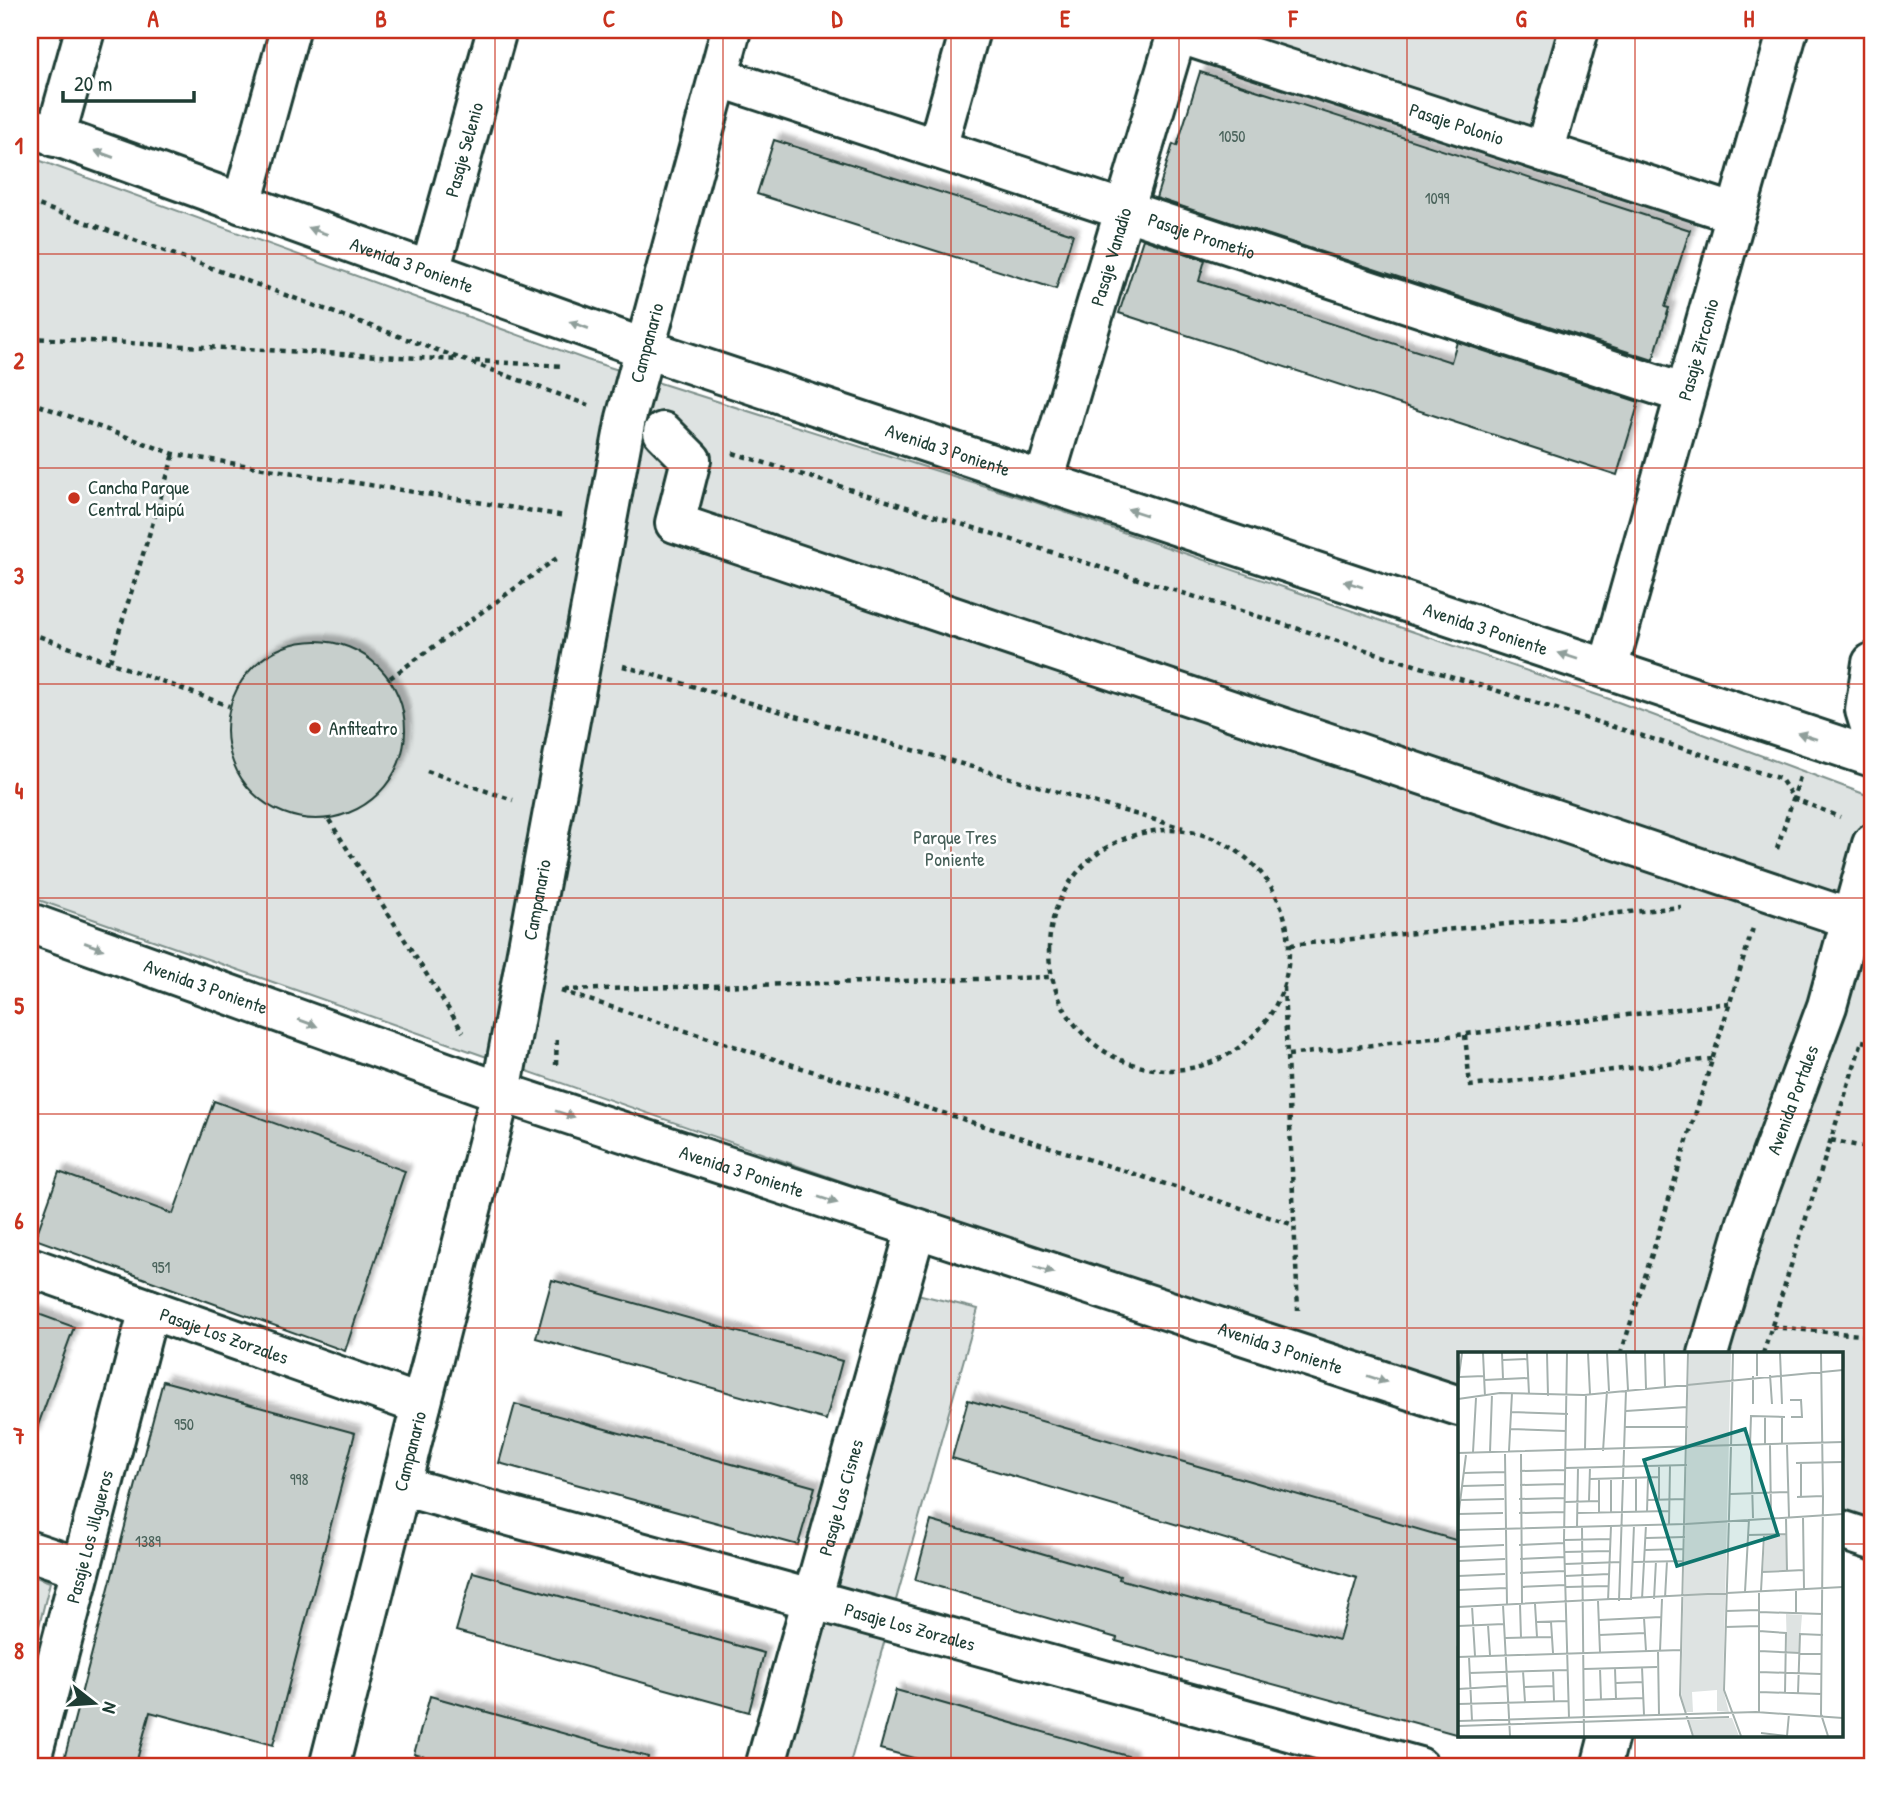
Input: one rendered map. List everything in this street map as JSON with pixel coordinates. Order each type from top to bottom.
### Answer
[{"type":"street","points":[[42,132],[85,30]]},
{"type":"street","points":[[242,204],[290,30]]},
{"type":"street","name":"Pasaje Selenio","points":[[430,271],[497,30]]},
{"type":"street","name":"Campanario","points":[[329,1767],[500,1093],[626,418],[731,30]]},
{"type":"street","points":[[937,148],[970,30]]},
{"type":"street","points":[[1544,152],[1579,30]]},
{"type":"street","name":"Pasaje Zirconio","points":[[1608,669],[1788,30]]},
{"type":"street","name":"Pasaje Polonio","points":[[1177,31],[1736,214]]},
{"type":"street","name":"Pasaje Vanadio","points":[[1044,481],[1177,31]]},
{"type":"street","name":"Pasaje Prometio","points":[[718,77],[1685,394]]},
{"type":"street","name":"Avenida 3 Poniente","points":[[42,132],[643,348],[1872,757]]},
{"type":"street","points":[[663,432],[691,460],[675,523],[1861,923]]},
{"type":"street","points":[[1872,663],[1865,710],[1872,733]]},
{"type":"street","name":"Avenida Portales","points":[[1709,1352],[1747,1222],[1827,1006],[1861,923],[1859,832]]},
{"type":"street","name":"Avenida 3 Poniente","points":[[30,923],[500,1093],[1458,1406]]},
{"type":"street","name":"Pasaje Los Cisnes","points":[[765,1767],[916,1228]]},
{"type":"street","name":"Pasaje Los Zorzales","points":[[30,1267],[421,1405]]},
{"type":"street","name":"Pasaje Los Jilgueros","points":[[30,1763],[149,1309]]},
{"type":"street","name":"Pasaje Los Zorzales","points":[[401,1486],[1419,1767]]},
{"type":"street","points":[[1842,1530],[1872,1541]]},
{"type":"street","points":[[30,1551],[80,1569]]},
{"type":"street","points":[[1601,1767],[1608,1738]]},
{"type":"path","points":[[30,202],[626,418]]},
{"type":"path","points":[[30,338],[569,366]]},
{"type":"path","points":[[30,402],[174,454],[565,516]]},
{"type":"path","points":[[730,452],[1781,779],[1793,798],[1859,832]]},
{"type":"path","points":[[110,661],[174,454]]},
{"type":"path","points":[[390,678],[559,556]]},
{"type":"path","points":[[30,633],[229,706]]},
{"type":"path","points":[[616,664],[1191,830],[1229,845],[1260,870],[1281,905],[1290,945],[1284,985],[1299,1322]]},
{"type":"path","points":[[427,771],[554,811]]},
{"type":"path","points":[[329,820],[464,1034]]},
{"type":"path","points":[[1191,830],[1150,830],[1111,843],[1080,869],[1058,901],[1048,939],[1051,977],[1065,1013],[1091,1042],[1123,1063],[1161,1071],[1200,1067],[1237,1050],[1266,1022],[1284,985]]},
{"type":"path","points":[[1290,945],[1692,906]]},
{"type":"path","points":[[560,991],[1051,977]]},
{"type":"path","points":[[559,1003],[562,978]]},
{"type":"path","points":[[560,991],[1294,1225]]},
{"type":"path","points":[[1288,1055],[1729,1003]]},
{"type":"path","points":[[555,1076],[558,1027]]},
{"type":"path","points":[[1764,1352],[1866,1031]]},
{"type":"path","points":[[1465,1035],[1470,1086],[1712,1059],[1621,1352]]},
{"type":"path","points":[[1862,1041],[1872,1043]]},
{"type":"path","points":[[1831,1140],[1872,1149]]},
{"type":"path","points":[[1772,1327],[1872,1336]]},
{"type":"green space","points":[[1210,30],[1561,30],[1532,127]]},
{"type":"green space","name":"Parque Tres Poniente","points":[[30,157],[587,360],[1035,502],[1618,702],[1872,797],[1872,1522],[1842,1512],[1842,1352],[1458,1352],[1458,1387],[904,1203],[30,897]]},
{"type":"green space","points":[[905,1291],[978,1309],[849,1767],[772,1767]]},
{"type":"green space","points":[[30,1575],[50,1582],[30,1662]]},
{"type":"building","points":[[1200,72],[1690,230],[1665,307],[1669,308],[1653,360],[1156,198],[1173,144],[1177,146]]},
{"type":"building","points":[[774,140],[1073,234],[1056,289],[757,194]]},
{"type":"building","points":[[1143,239],[1205,260],[1199,281],[1451,362],[1457,342],[1639,402],[1617,475],[1119,313]]},
{"type":"building","name":"Anfiteatro","points":[[316,641],[333,642],[350,648],[379,667],[398,696],[404,713],[404,747],[398,764],[379,793],[350,812],[333,818],[316,819],[299,818],[282,812],[253,793],[234,764],[228,747],[227,730],[228,713],[234,696],[253,667],[282,648],[299,642]]},
{"type":"building","points":[[214,1101],[405,1171],[345,1351],[35,1239],[59,1172],[173,1214]]},
{"type":"building","points":[[552,1280],[842,1361],[826,1420],[536,1338]]},
{"type":"building","points":[[30,1311],[74,1327],[34,1436],[30,1435]]},
{"type":"building","points":[[163,1381],[355,1433],[273,1745],[150,1712],[135,1767],[62,1767]]},
{"type":"building","points":[[968,1400],[1458,1541],[1458,1735],[1116,1641],[1117,1638],[915,1580],[931,1521],[1120,1576],[1119,1579],[1339,1640],[1357,1578],[952,1458]]},
{"type":"building","points":[[515,1404],[815,1487],[798,1545],[499,1463]]},
{"type":"building","points":[[473,1572],[764,1653],[749,1712],[456,1631]]},
{"type":"building","points":[[896,1690],[1131,1757],[1130,1767],[947,1767],[880,1749]]},
{"type":"building","points":[[430,1696],[648,1757],[646,1767],[461,1767],[414,1754]]},
{"type":"place","name":"Cancha Parque Central Maipú","points":[[74,498]]},
{"type":"place","name":"Anfiteatro","points":[[315,728]]}]
